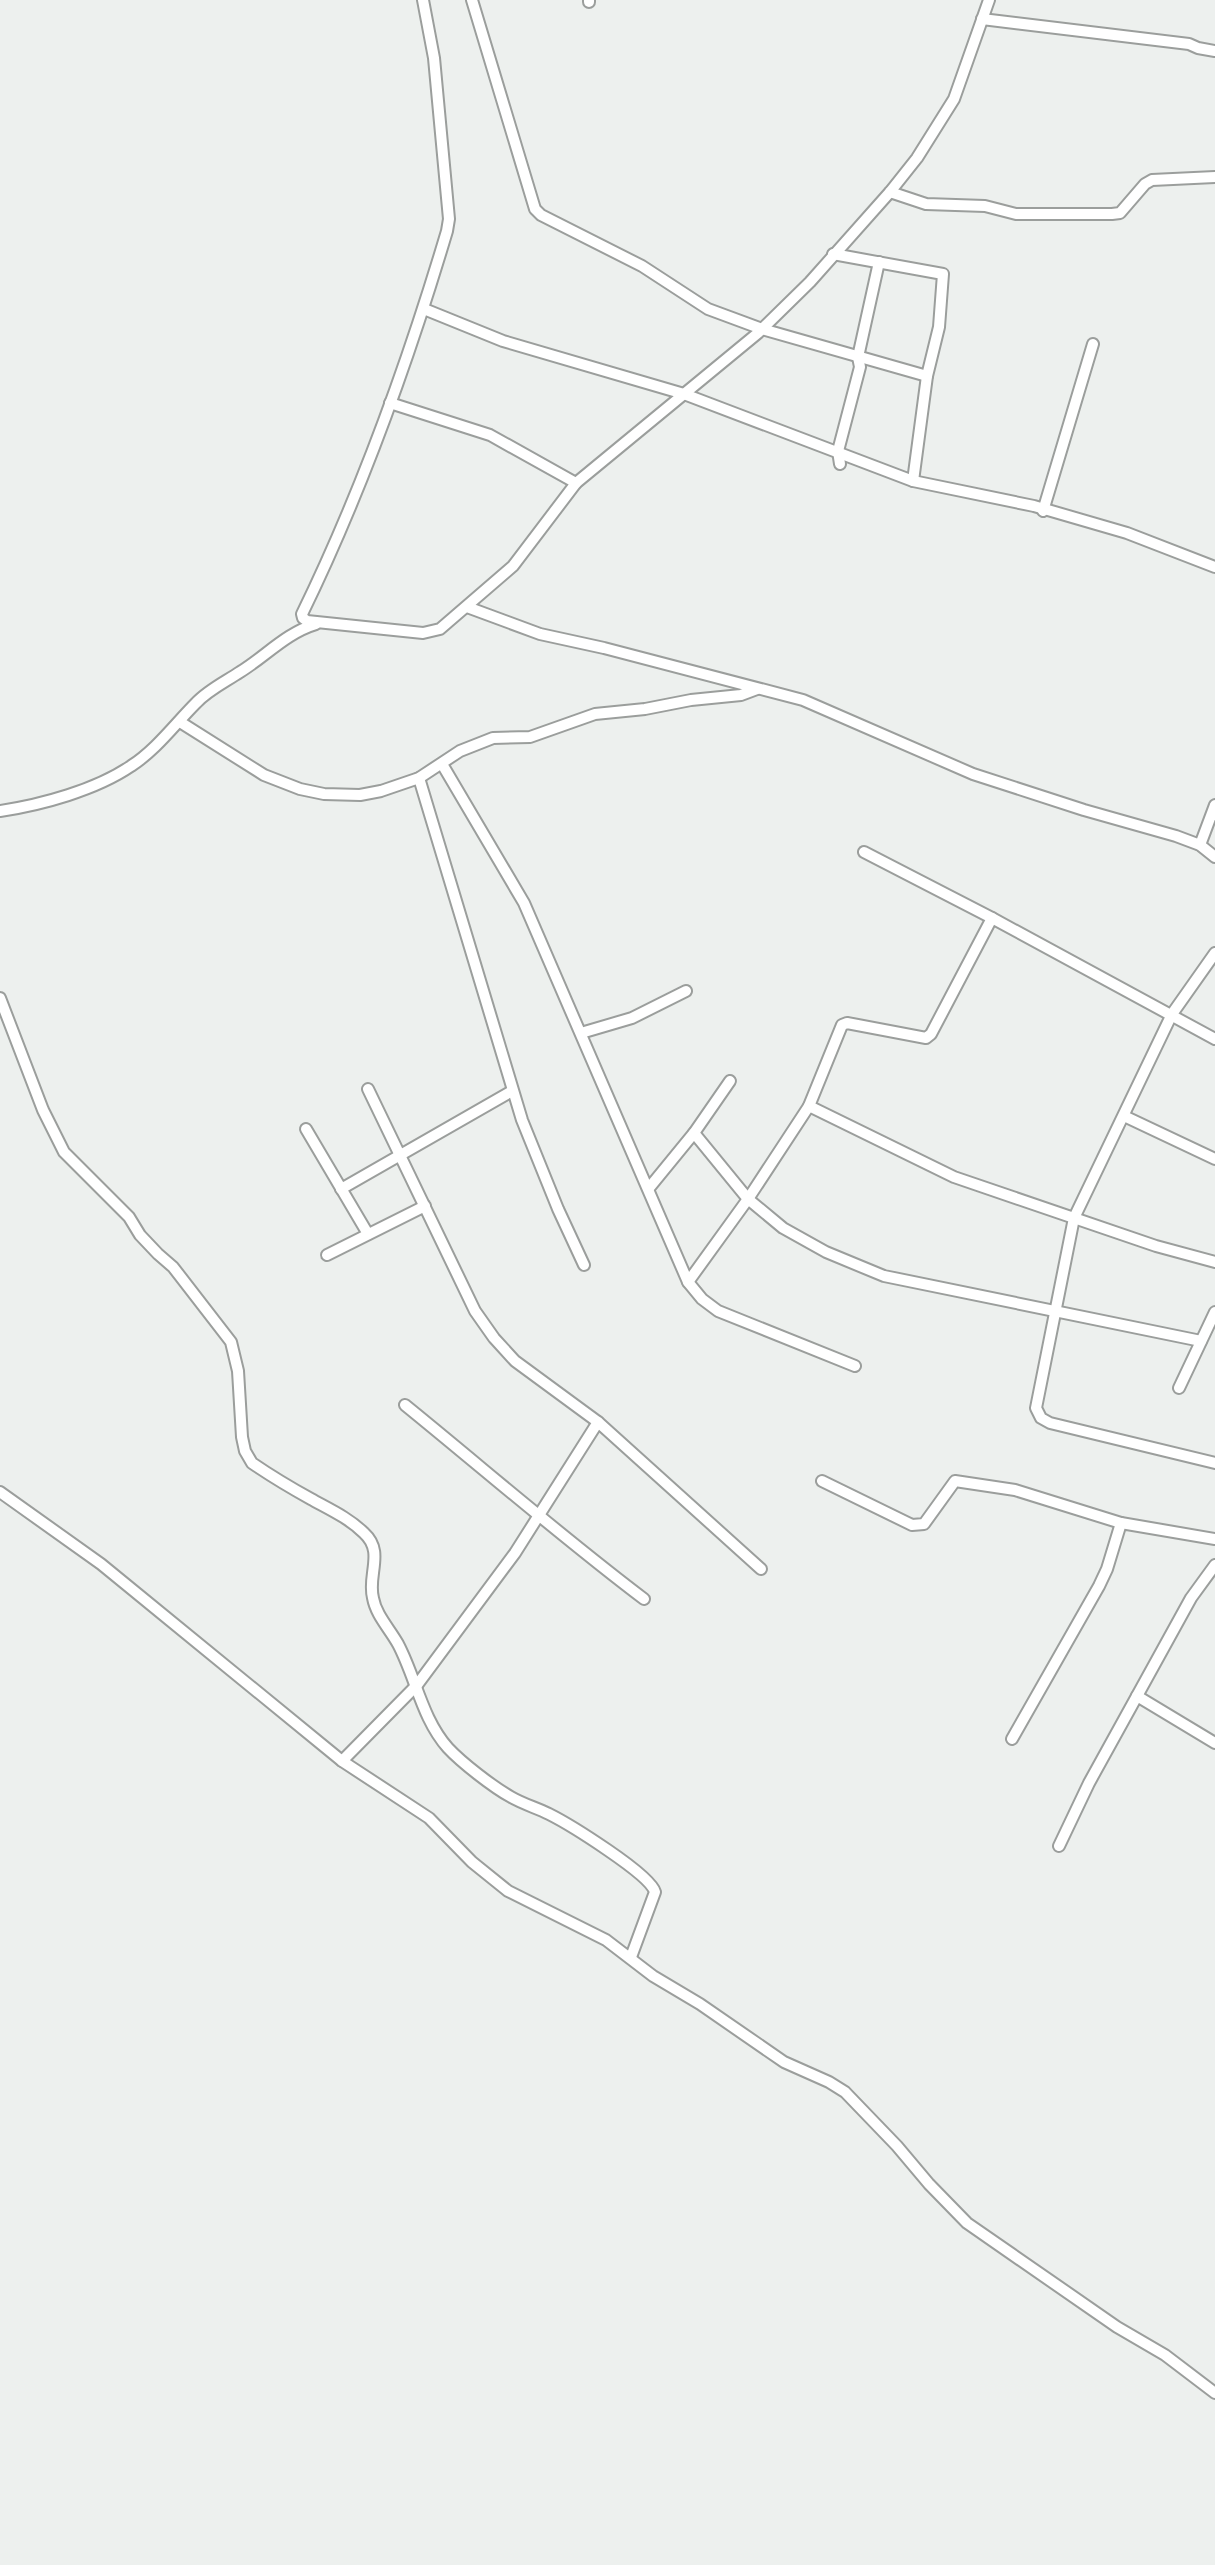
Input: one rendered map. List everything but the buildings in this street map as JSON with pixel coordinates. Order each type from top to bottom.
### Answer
[{"type":"street","points":[[423,0],[434,58],[449,219],[447,231],[424,309],[390,403],[336,545],[302,614],[307,621],[433,632],[467,607],[513,566],[576,483],[762,329],[890,192],[917,158],[954,99],[989,0]]},
{"type":"street","points":[[472,0],[535,209],[541,215],[642,266],[708,309],[762,329],[927,376]]},
{"type":"street","points":[[982,19],[1189,44],[1215,51]]},
{"type":"street","points":[[890,192],[926,204],[985,206],[1016,214],[1112,214],[1120,213],[1145,184],[1152,180],[1215,177]]},
{"type":"street","points":[[834,254],[943,274],[939,327],[927,376],[913,481]]},
{"type":"street","points":[[840,464],[838,451],[860,368],[858,357],[880,262]]},
{"type":"street","points":[[424,309],[503,341],[684,394],[913,481],[1034,506],[1043,511],[1128,533],[1215,567]]},
{"type":"street","points":[[1043,511],[1093,344]]},
{"type":"street","points":[[390,403],[490,435],[576,483]]},
{"type":"street","points":[[467,607],[540,634],[803,700],[973,774],[1200,845],[1215,857]]},
{"type":"street","points":[[0,811],[27,807],[97,784],[120,773],[133,765],[180,722],[197,701],[292,634],[320,622]]},
{"type":"street","points":[[180,722],[264,775],[300,789],[324,794],[360,795],[419,778],[460,751],[493,738],[530,737],[594,714],[741,695],[757,689]]},
{"type":"street","points":[[442,764],[524,903],[688,1282],[702,1299],[718,1311],[855,1366]]},
{"type":"street","points":[[419,778],[512,1091],[558,1209],[584,1265]]},
{"type":"street","points":[[1200,845],[1215,805]]},
{"type":"street","points":[[864,852],[1215,1039]]},
{"type":"street","points":[[688,1282],[748,1199],[809,1106],[842,1025],[847,1023],[926,1038],[931,1034],[992,918]]},
{"type":"street","points":[[1215,953],[1172,1014],[1074,1218],[1036,1408],[1041,1418],[1050,1423],[1215,1463]]},
{"type":"street","points":[[581,1033],[632,1018],[686,991]]},
{"type":"street","points":[[0,998],[43,1110],[64,1152],[129,1217],[140,1235],[173,1267],[231,1342],[238,1371],[242,1437],[245,1451],[252,1463],[340,1514],[366,1534],[376,1560],[371,1588],[373,1600],[417,1685],[422,1706],[449,1749],[511,1797],[551,1815],[594,1841],[651,1884],[655,1892],[631,1957]]},
{"type":"street","points":[[649,1188],[694,1133],[730,1081]]},
{"type":"street","points":[[368,1089],[475,1311],[494,1338],[515,1361],[598,1422],[761,1569]]},
{"type":"street","points":[[341,1189],[512,1091]]},
{"type":"street","points":[[809,1106],[954,1177],[1156,1246],[1215,1262]]},
{"type":"street","points":[[1124,1116],[1215,1159]]},
{"type":"street","points":[[306,1129],[368,1234]]},
{"type":"street","points":[[694,1133],[748,1199],[783,1228],[826,1252],[884,1276],[1201,1341]]},
{"type":"street","points":[[327,1255],[425,1206]]},
{"type":"street","points":[[1180,1388],[1215,1312]]},
{"type":"street","points":[[405,1405],[540,1514],[582,1552],[644,1599]]},
{"type":"street","points":[[342,1761],[417,1685],[515,1553],[598,1422]]},
{"type":"street","points":[[822,1481],[912,1525],[924,1524],[955,1481],[1016,1490],[1121,1523],[1215,1539]]},
{"type":"street","points":[[0,1492],[102,1564],[342,1761],[422,1813],[472,1862],[508,1891],[581,1926],[631,1957],[653,1976],[700,2004],[774,2056],[845,2092],[967,2223],[1117,2327],[1165,2355],[1215,2393]]},
{"type":"street","points":[[1012,1739],[1099,1586],[1121,1523]]},
{"type":"street","points":[[1059,1846],[1089,1783],[1191,1598],[1215,1565]]},
{"type":"street","points":[[1137,1696],[1215,1743]]}]
